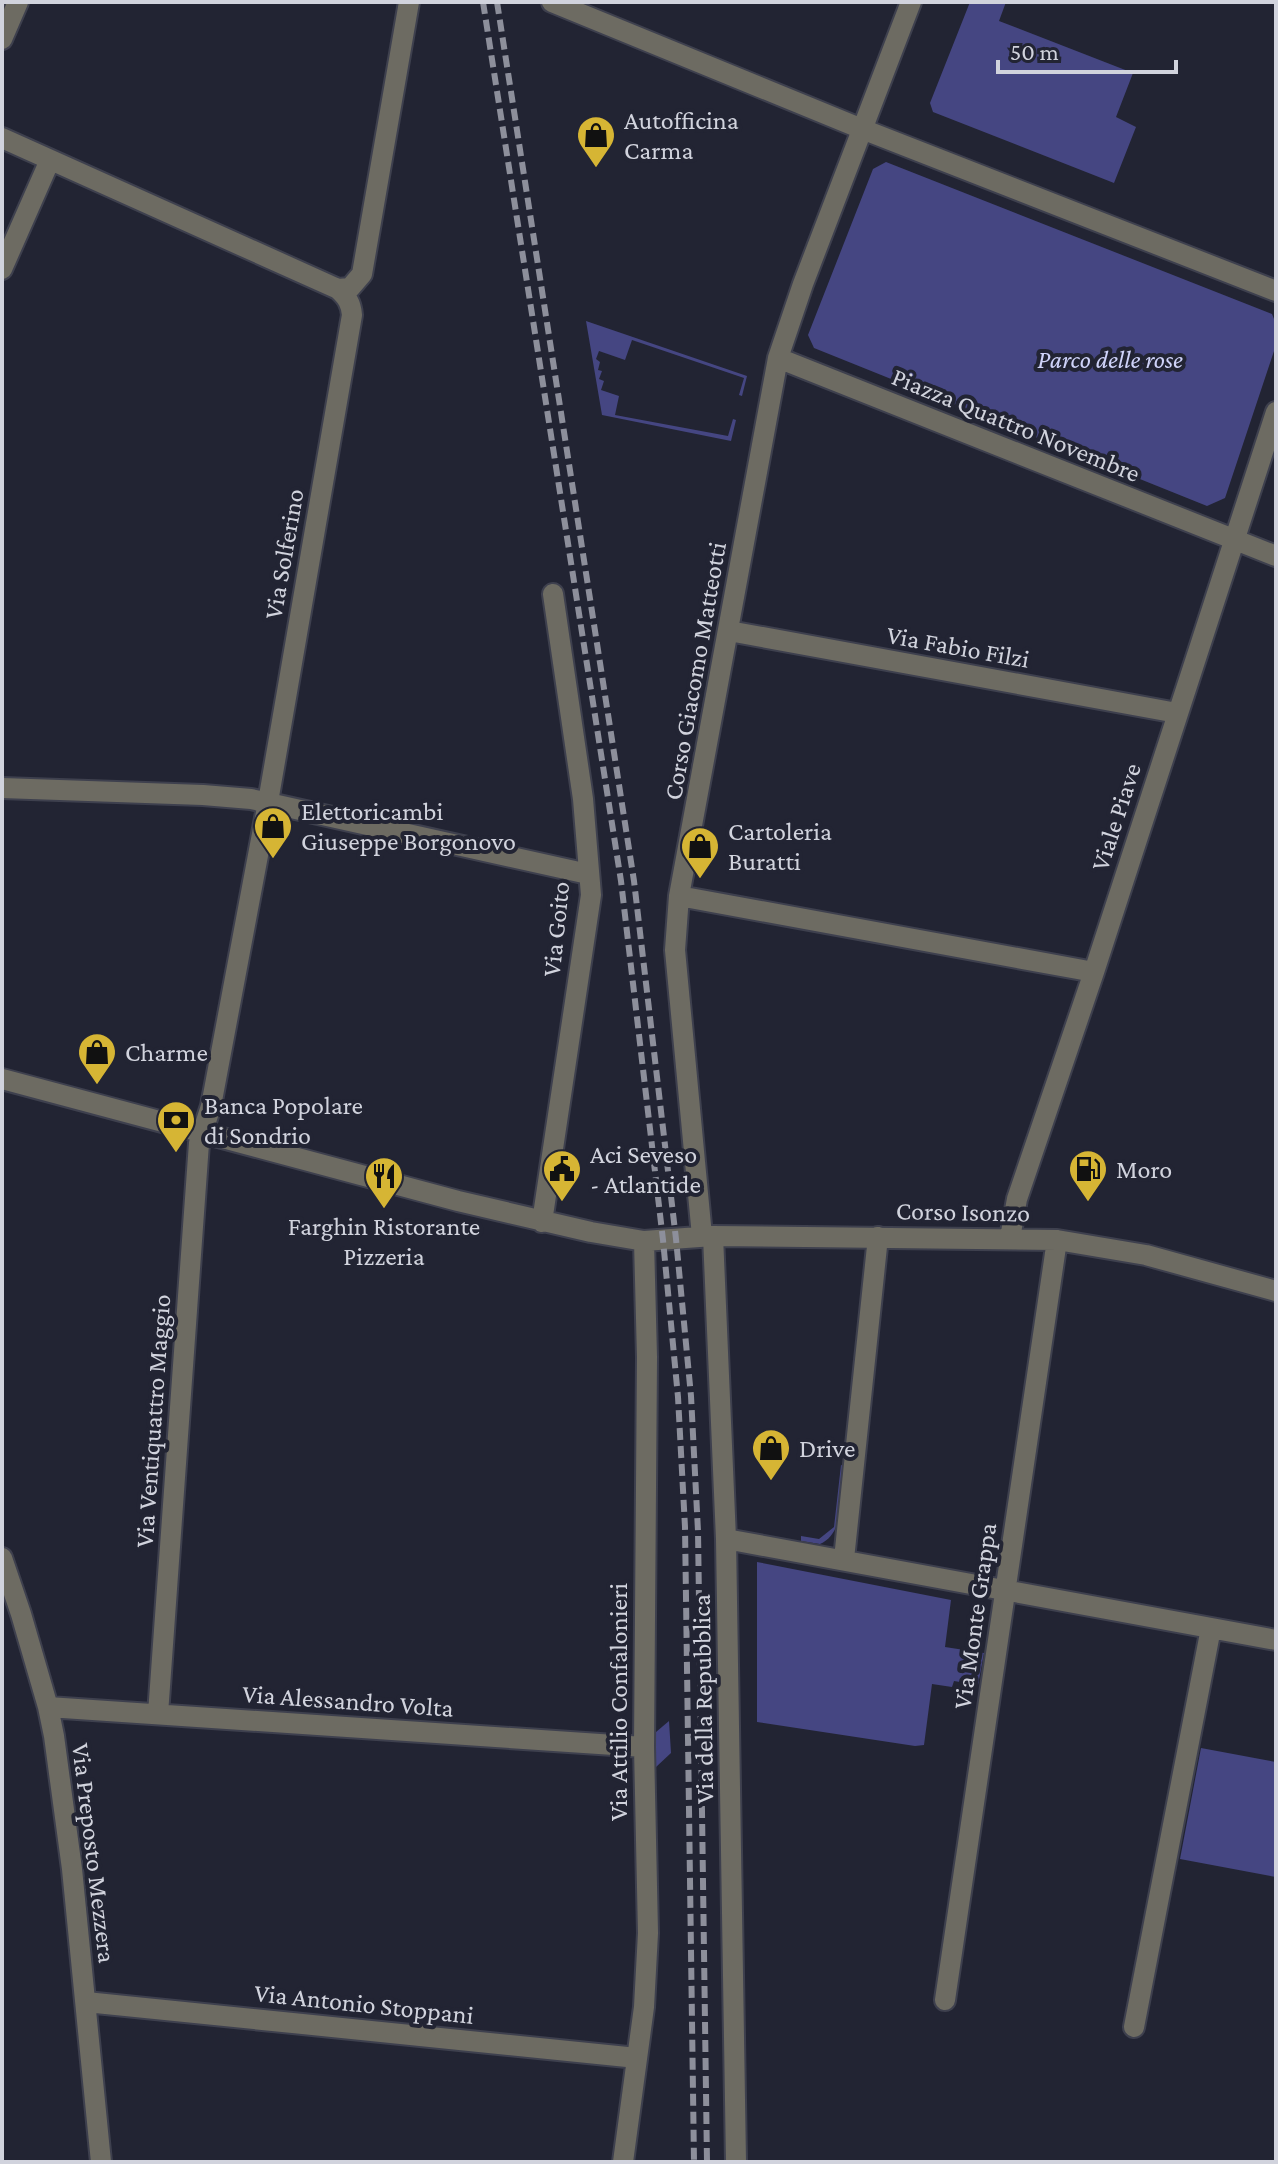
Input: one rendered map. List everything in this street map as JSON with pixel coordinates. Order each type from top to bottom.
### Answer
[{"type":"street","points":[[2,39],[18,2]]},
{"type":"street","points":[[2,138],[338,289],[350,288],[362,274],[409,2]]},
{"type":"street","points":[[552,2],[579,7],[862,129],[1276,291]]},
{"type":"street","name":"Corso Giacomo Matteotti","points":[[708,1236],[675,950],[679,896],[778,358],[803,284],[911,2]]},
{"type":"street","points":[[2,269],[50,160]]},
{"type":"street","name":"Via Solferino","points":[[202,1132],[211,1106],[268,802],[352,315],[346,296],[338,289]]},
{"type":"street","name":"Piazza Quattro Novembre","points":[[778,358],[1276,556]]},
{"type":"street","name":"Viale Piave","points":[[1010,1238],[1017,1199],[1276,412]]},
{"type":"street","name":"Via Goito","points":[[542,1222],[591,895],[583,799],[553,594]]},
{"type":"street","name":"Via Fabio Filzi","points":[[729,631],[1177,713]]},
{"type":"street","points":[[2,788],[203,795],[268,802],[588,874]]},
{"type":"street","points":[[679,896],[1094,972]]},
{"type":"street","name":"Corso Isonzo","points":[[2,1079],[542,1222],[644,1241],[708,1236],[1057,1240],[1146,1255],[1276,1291]]},
{"type":"street","name":"Via Ventiquattro Maggio","points":[[158,1714],[202,1132]]},
{"type":"street","name":"Via della Repubblica","points":[[708,1236],[726,1539],[736,2162]]},
{"type":"street","points":[[844,1559],[878,1237]]},
{"type":"street","name":"Via Monte Grappa","points":[[945,2000],[1057,1240]]},
{"type":"street","name":"Via Attilio Confalonieri","points":[[623,2162],[644,2007],[648,1944],[644,1747],[647,1357],[644,1241]]},
{"type":"street","points":[[726,1539],[1276,1640]]},
{"type":"street","name":"Via Preposto Mezzera","points":[[2,1558],[9,1598],[48,1707],[72,1869],[101,2162]]},
{"type":"street","points":[[1134,2027],[1211,1628]]},
{"type":"street","name":"Via Alessandro Volta","points":[[48,1707],[644,1747]]},
{"type":"street","name":"Via Antonio Stoppani","points":[[86,2002],[637,2058]]},
{"type":"green space","points":[[970,2],[1006,2],[999,21],[1133,73],[1116,117],[1136,127],[1114,183],[933,112],[930,103]]},
{"type":"green space","name":"Parco delle rose","points":[[886,162],[1272,314],[1276,324],[1276,345],[1225,498],[1207,506],[814,348],[808,335],[873,169]]},
{"type":"green space","points":[[586,321],[747,376],[742,396],[739,395],[744,378],[632,340],[625,360],[599,351],[596,359],[600,362],[598,370],[602,371],[599,379],[604,381],[601,390],[619,396],[615,415],[728,436],[733,419],[736,420],[731,441],[602,415]]},
{"type":"green space","points":[[841,1465],[844,1466],[842,1498],[834,1531],[820,1544],[801,1541],[801,1536],[819,1539],[834,1527]]},
{"type":"green space","points":[[757,1562],[951,1600],[945,1647],[984,1653],[978,1685],[954,1681],[952,1687],[932,1684],[924,1745],[757,1722]]},
{"type":"green space","points":[[669,1721],[671,1753],[656,1767],[656,1732]]},
{"type":"green space","points":[[1201,1748],[1276,1762],[1276,1877],[1180,1859]]},
{"type":"railway","points":[[483,2],[621,881],[663,1240],[678,1397],[685,1527],[694,2162]]},
{"type":"railway","points":[[497,2],[634,881],[676,1239],[691,1396],[698,1531],[707,2162]]},
{"type":"place","name":"Autofficina Carma","points":[[596,169]]},
{"type":"place","name":"Elettoricambi Giuseppe Borgonovo","points":[[273,860]]},
{"type":"place","name":"Cartoleria Buratti","points":[[700,880]]},
{"type":"place","name":"Charme","points":[[97,1086]]},
{"type":"place","name":"Banca Popolare di Sondrio","points":[[176,1154]]},
{"type":"place","name":"Aci Seveso - Atlantide","points":[[562,1203]]},
{"type":"place","name":"Moro","points":[[1088,1203]]},
{"type":"place","name":"Farghin Ristorante Pizzeria","points":[[384,1210]]},
{"type":"place","name":"Drive","points":[[771,1482]]}]
